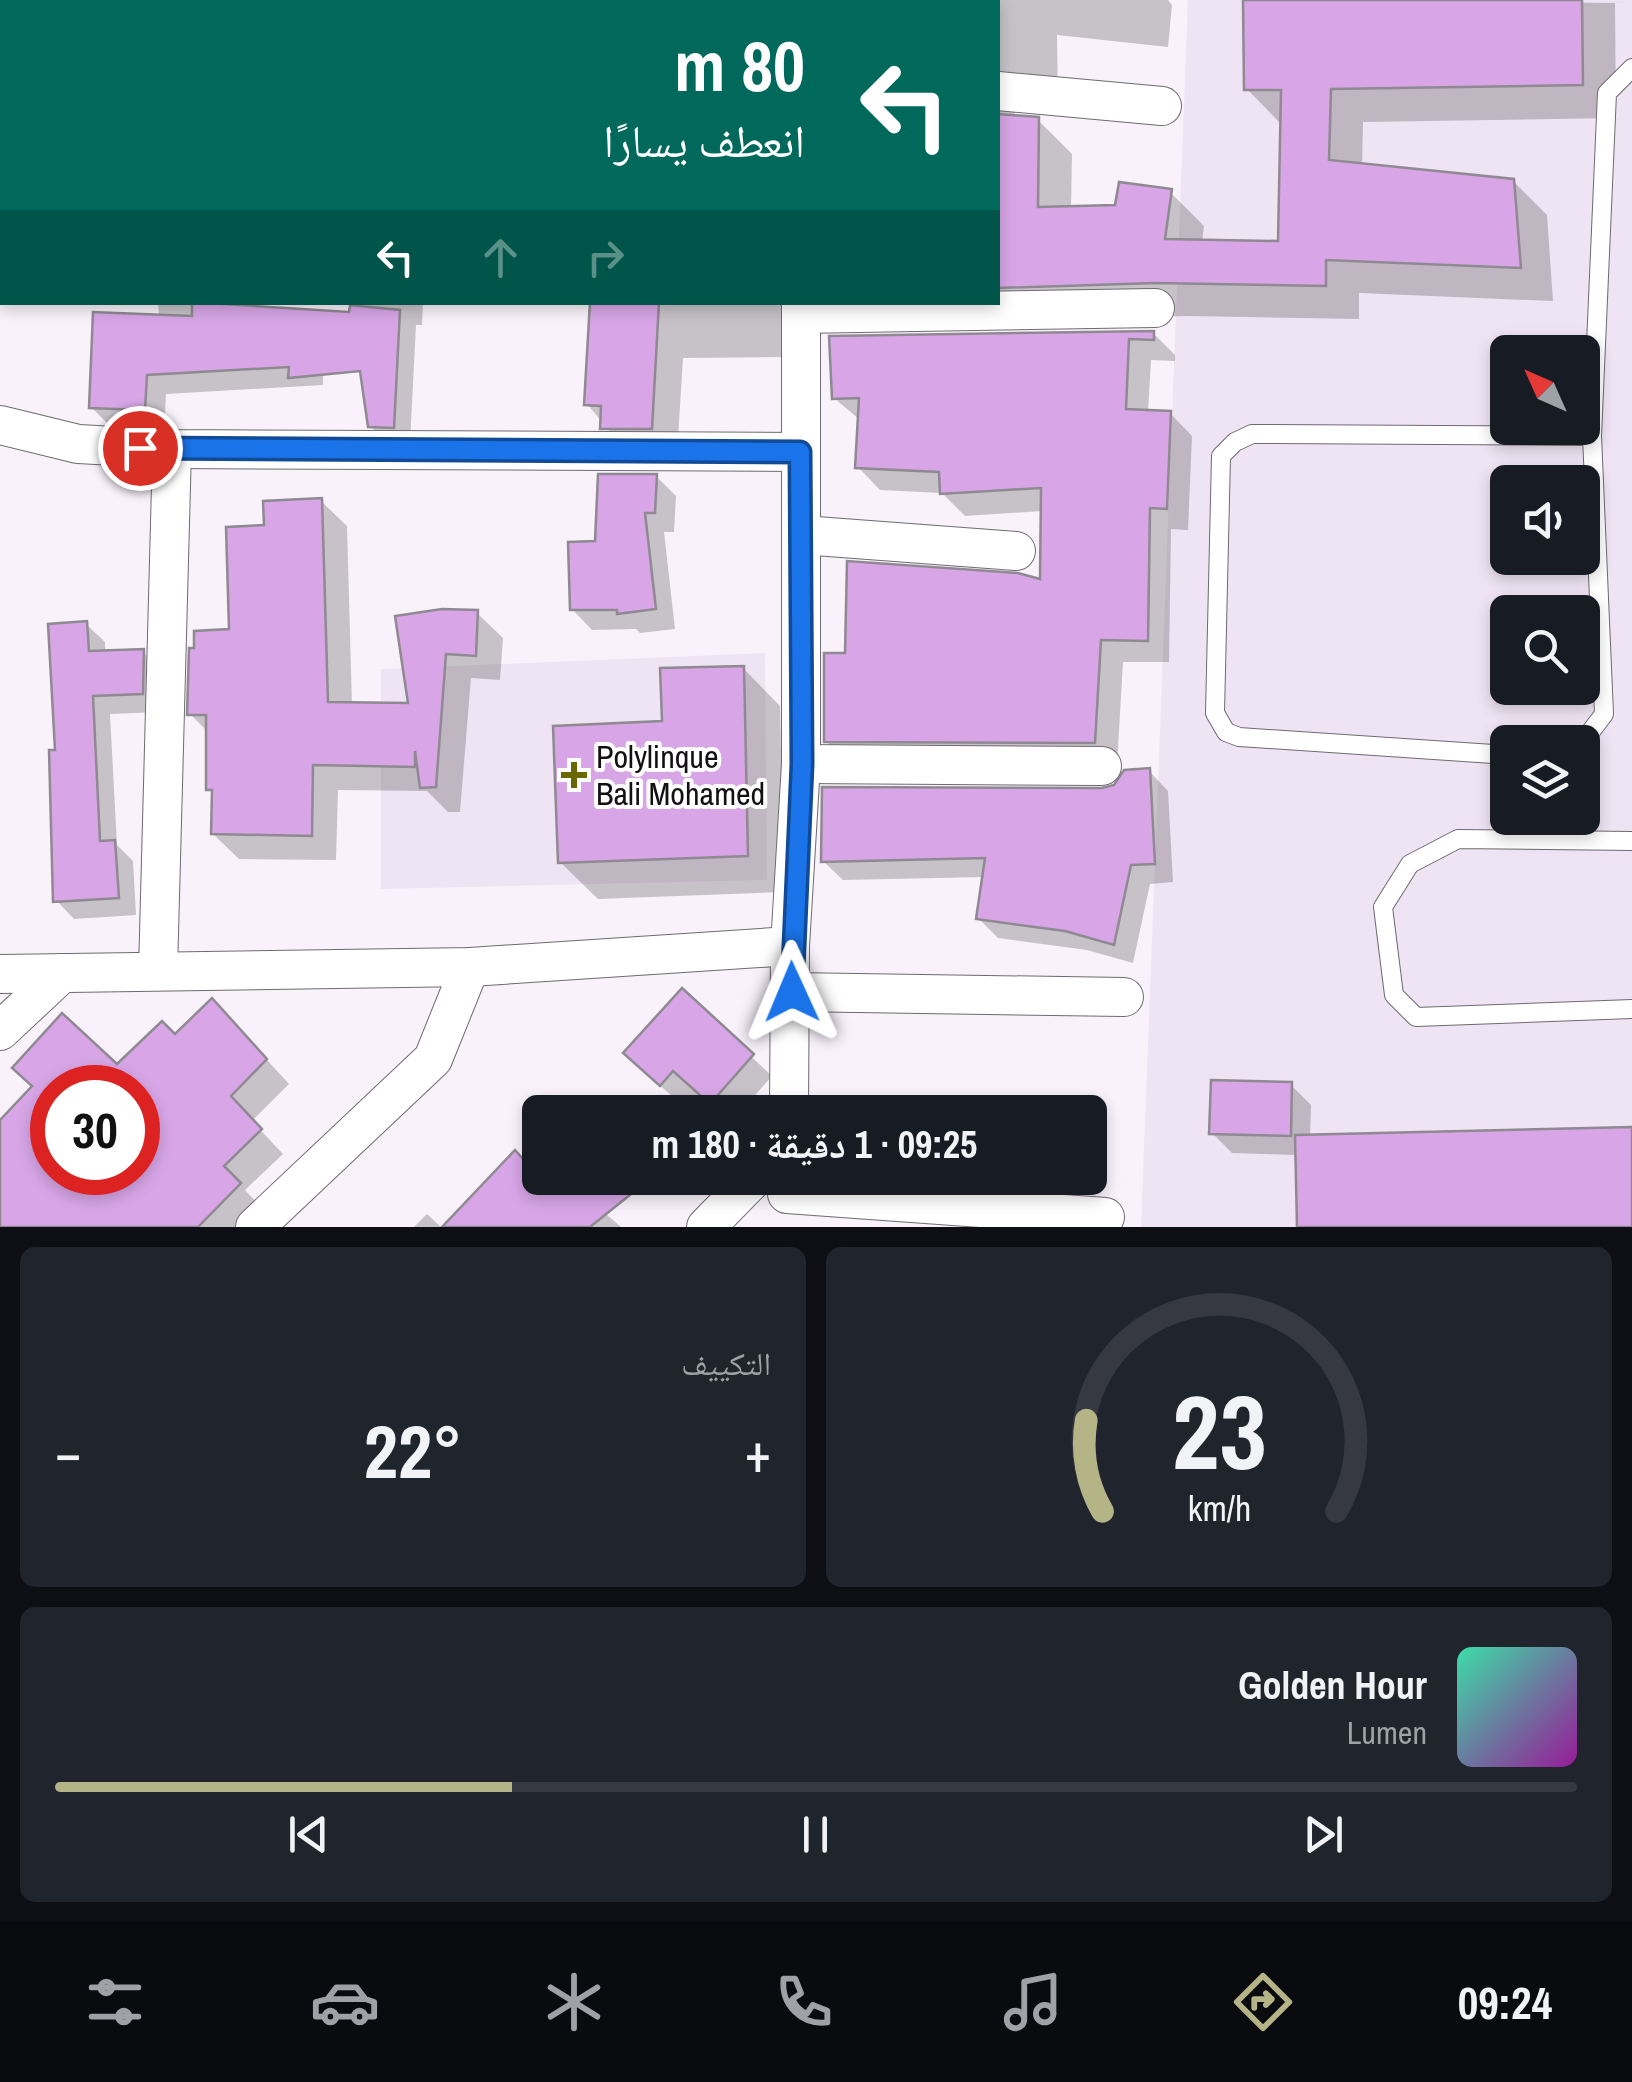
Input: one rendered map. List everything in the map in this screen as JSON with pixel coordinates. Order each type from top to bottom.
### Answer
[{"type":"street","points":[[1000,91],[1162,106]]},
{"type":"street","points":[[789,1095],[790,946],[802,764],[801,308],[1155,308]]},
{"type":"street","points":[[0,426],[78,444],[172,449],[800,452]]},
{"type":"street","points":[[158,971],[172,449]]},
{"type":"street","points":[[802,535],[1016,551]]},
{"type":"street","points":[[802,764],[1102,766]]},
{"type":"street","points":[[0,974],[470,967],[790,946]]},
{"type":"street","points":[[255,1227],[433,1059],[470,967]]},
{"type":"street","points":[[0,1031],[62,973]]},
{"type":"street","points":[[792,992],[1124,997]]},
{"type":"street","points":[[706,1227],[776,1195]]},
{"type":"street","points":[[792,1195],[1105,1217]]},
{"type":"lane","points":[[1596,335],[1607,94],[1632,68]]},
{"type":"lane","points":[[1490,435],[1252,434],[1235,442],[1221,456],[1215,712],[1226,732],[1239,737],[1490,754]]},
{"type":"lane","points":[[1592,445],[1604,714],[1595,725]]},
{"type":"lane","points":[[1632,840],[1458,839],[1410,864],[1383,907],[1394,995],[1416,1017],[1632,1008]]},
{"type":"shaded area","points":[[1188,0],[1632,0],[1632,1227],[1141,1227]]},
{"type":"shaded area","name":"Polylinque Bali Mohamed","points":[[765,653],[767,880],[381,889],[381,669]]},
{"type":"building","points":[[1243,0],[1582,0],[1583,85],[1331,89],[1329,160],[1514,179],[1521,268],[1326,260],[1326,286],[1155,283],[1000,288],[1000,114],[1039,117],[1038,207],[1115,205],[1119,182],[1172,189],[1165,239],[1278,241],[1281,90],[1244,90]]},
{"type":"building","points":[[192,305],[349,312],[350,305],[400,310],[394,428],[368,427],[360,371],[288,378],[289,367],[147,375],[145,410],[89,408],[93,312],[192,316]]},
{"type":"building","points":[[590,305],[659,305],[652,429],[600,429],[601,406],[584,405]]},
{"type":"building","points":[[1154,331],[1154,340],[1129,339],[1126,409],[1171,411],[1167,509],[1150,508],[1148,641],[1101,640],[1095,743],[824,742],[824,653],[845,653],[847,561],[1018,573],[1040,579],[1041,488],[940,494],[939,472],[855,468],[859,398],[832,399],[829,336]]},
{"type":"building","points":[[598,474],[657,474],[655,513],[645,513],[656,609],[617,614],[617,610],[570,610],[568,542],[595,541]]},
{"type":"building","points":[[322,498],[328,702],[408,703],[395,616],[442,609],[478,610],[476,656],[446,654],[436,787],[420,788],[415,751],[415,767],[313,765],[312,836],[211,834],[212,790],[206,790],[206,715],[187,715],[189,648],[194,648],[194,631],[229,629],[226,527],[264,525],[263,501]]},
{"type":"building","points":[[87,621],[89,651],[144,649],[143,694],[93,696],[100,841],[115,840],[119,898],[53,902],[49,750],[55,750],[48,624]]},
{"type":"building","points":[[744,666],[748,856],[558,863],[553,726],[662,721],[660,668]]},
{"type":"building","points":[[1150,768],[1155,864],[1131,865],[1114,945],[1065,931],[976,919],[985,858],[821,862],[822,787],[1102,788],[1114,785],[1124,770]]},
{"type":"building","points":[[682,988],[754,1054],[718,1095],[700,1095],[673,1071],[660,1086],[623,1053]]},
{"type":"building","points":[[212,998],[267,1059],[231,1096],[262,1129],[224,1166],[241,1183],[198,1227],[0,1227],[0,1120],[30,1088],[30,1195],[160,1195],[160,1065],[30,1065],[30,1084],[12,1068],[62,1013],[117,1064],[162,1021],[175,1034]]},
{"type":"building","points":[[1211,1080],[1292,1082],[1291,1136],[1209,1134]]},
{"type":"building","points":[[1632,1127],[1632,1227],[1297,1227],[1295,1135]]},
{"type":"building","points":[[515,1150],[522,1158],[522,1195],[630,1195],[590,1227],[442,1227]]},
{"type":"place","name":"Polylinque Bali Mohamed","points":[[574,775]]},
{"type":"route","points":[[140,448],[800,452],[802,764],[790,946],[792,992]]}]
